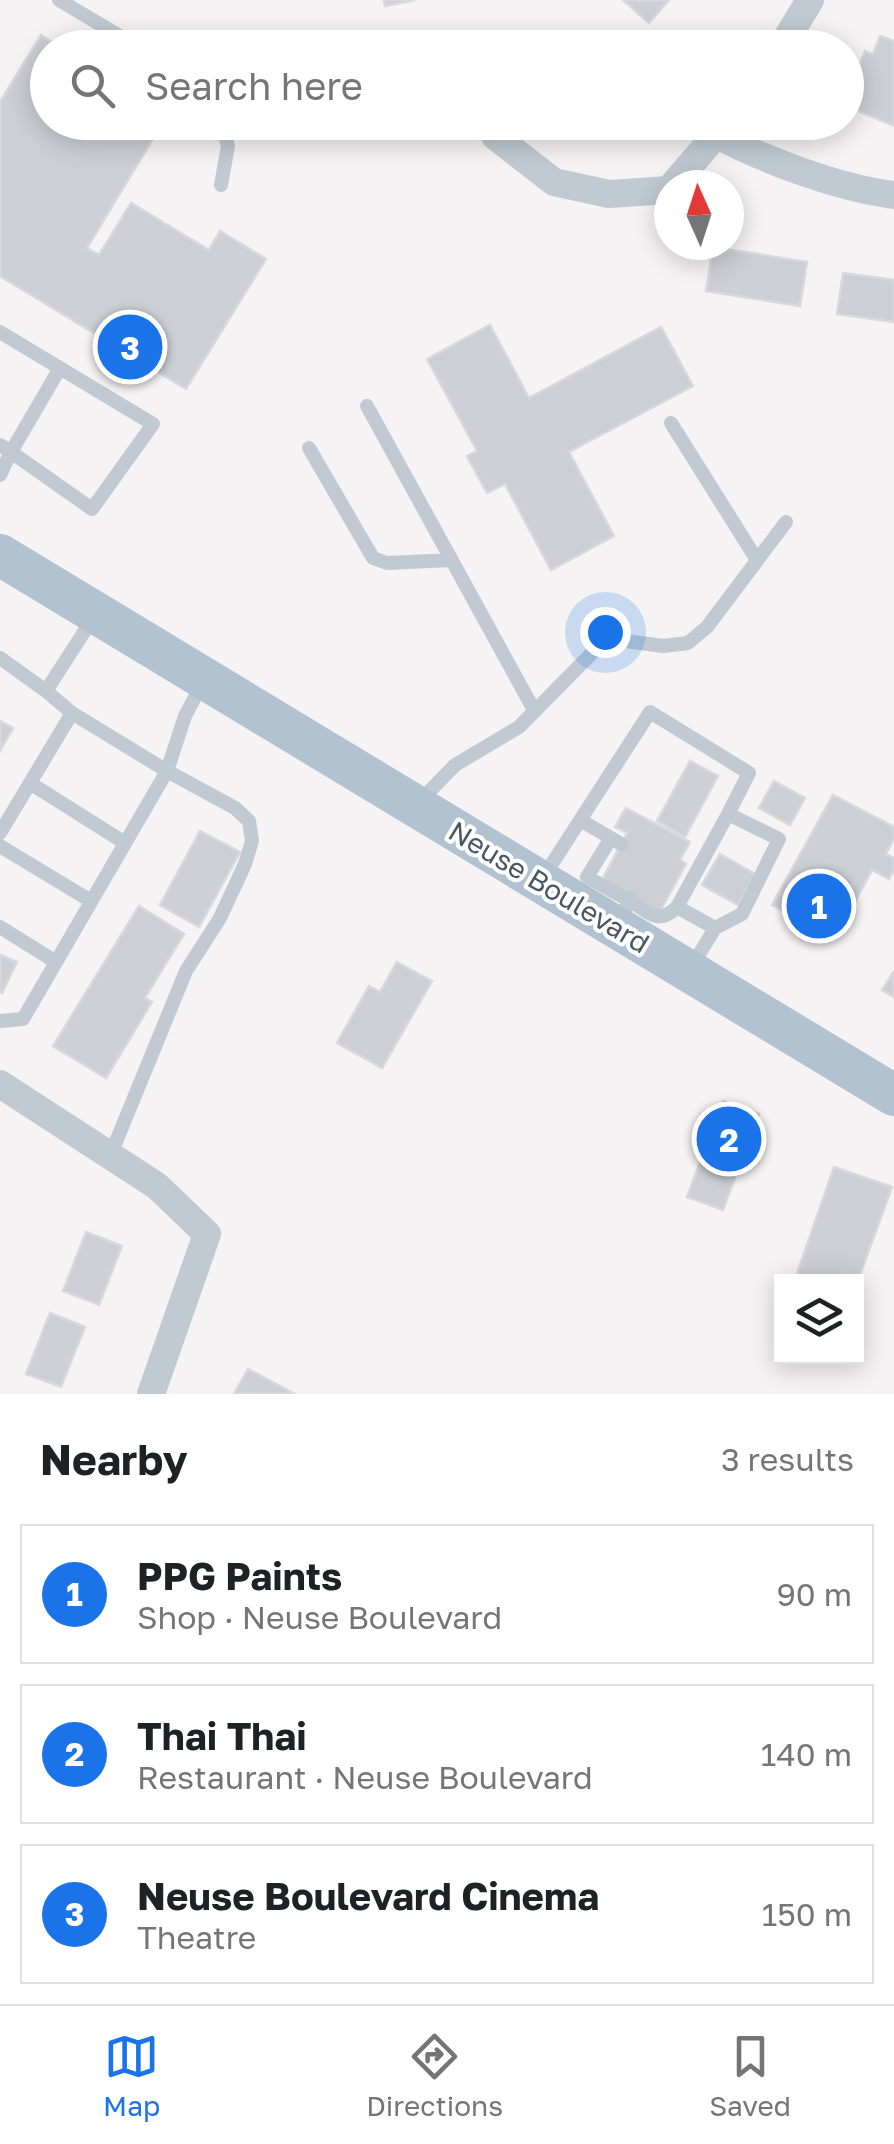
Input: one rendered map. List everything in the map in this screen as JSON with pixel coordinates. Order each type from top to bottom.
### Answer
[{"type":"main road","name":"Neuse Boulevard","points":[[0,555],[540,882],[626,909],[689,971],[894,1096]]},
{"type":"street","points":[[792,30],[810,0]]},
{"type":"street","points":[[500,140],[554,182],[610,194],[654,189]]},
{"type":"street","points":[[686,170],[712,140]]},
{"type":"street","points":[[734,140],[742,148],[829,179],[894,195]]},
{"type":"street","points":[[0,1084],[156,1186],[207,1234],[151,1394]]},
{"type":"lane","points":[[59,0],[110,30]]},
{"type":"lane","points":[[220,186],[226,140]]},
{"type":"lane","points":[[0,332],[153,424],[92,509],[6,449]]},
{"type":"lane","points":[[0,475],[6,449],[60,368]]},
{"type":"lane","points":[[368,406],[534,710]]},
{"type":"lane","points":[[671,423],[756,560]]},
{"type":"lane","points":[[309,448],[373,558],[387,563],[452,560]]},
{"type":"lane","points":[[415,806],[455,765],[510,733],[597,648],[618,640],[663,646],[688,642],[707,627],[786,522]]},
{"type":"lane","points":[[46,692],[97,613]]},
{"type":"lane","points":[[0,658],[72,712],[236,808],[249,821],[252,840],[245,864],[220,918],[186,970],[110,1154]]},
{"type":"lane","points":[[0,1021],[23,1018],[167,771],[185,716],[204,679]]},
{"type":"lane","points":[[0,832],[72,712]]},
{"type":"lane","points":[[540,882],[580,820],[650,712],[749,772],[728,814],[684,882],[678,908],[668,917],[626,909],[587,876],[616,841],[580,820]]},
{"type":"lane","points":[[30,783],[125,842]]},
{"type":"lane","points":[[689,971],[715,928],[742,914],[779,839],[728,814]]},
{"type":"lane","points":[[0,846],[91,901]]},
{"type":"lane","points":[[678,908],[715,928]]},
{"type":"lane","points":[[0,927],[56,962]]},
{"type":"building","points":[[384,0],[415,0],[385,6]]},
{"type":"building","points":[[623,0],[669,0],[649,23]]},
{"type":"building","points":[[880,36],[894,41],[894,126],[864,114],[864,53],[873,54]]},
{"type":"building","points":[[30,53],[30,140],[152,140],[87,248],[99,255],[131,203],[209,250],[220,231],[266,259],[186,389],[0,276],[0,102]]},
{"type":"building","points":[[744,252],[807,262],[800,306],[706,291],[711,260],[744,260]]},
{"type":"building","points":[[843,273],[894,280],[894,322],[837,314]]},
{"type":"building","points":[[490,325],[529,398],[661,327],[693,386],[569,452],[614,536],[551,570],[505,484],[487,493],[467,456],[477,451],[427,359]]},
{"type":"building","points":[[0,721],[13,728],[0,751]]},
{"type":"building","points":[[690,761],[718,776],[685,837],[657,821]]},
{"type":"building","points":[[774,781],[805,798],[790,825],[759,808]]},
{"type":"building","points":[[833,795],[894,827],[894,838],[886,854],[894,858],[894,870],[889,879],[872,870],[835,939],[772,905]]},
{"type":"building","points":[[626,808],[690,842],[680,860],[686,864],[659,913],[601,882],[627,833],[615,827]]},
{"type":"building","points":[[200,831],[240,852],[199,927],[160,905]]},
{"type":"building","points":[[720,854],[755,874],[738,905],[702,885]]},
{"type":"building","points":[[139,906],[184,934],[145,998],[152,1002],[106,1078],[53,1046]]},
{"type":"building","points":[[0,955],[17,962],[2,993],[0,992]]},
{"type":"building","points":[[397,962],[432,981],[382,1068],[337,1043],[369,986],[380,992]]},
{"type":"building","points":[[894,971],[894,997],[882,990]]},
{"type":"building","points":[[723,1101],[759,1114],[723,1210],[687,1197]]},
{"type":"building","points":[[834,1167],[892,1187],[860,1274],[797,1274]]},
{"type":"building","points":[[86,1232],[122,1246],[99,1305],[63,1291]]},
{"type":"building","points":[[50,1313],[85,1327],[61,1387],[26,1374]]},
{"type":"building","points":[[248,1369],[295,1394],[234,1394]]},
{"type":"place","name":"Neuse Boulevard Cinema","points":[[130,347]]},
{"type":"place","name":"PPG Paints","points":[[819,906]]},
{"type":"place","name":"Thai Thai","points":[[729,1139]]}]
